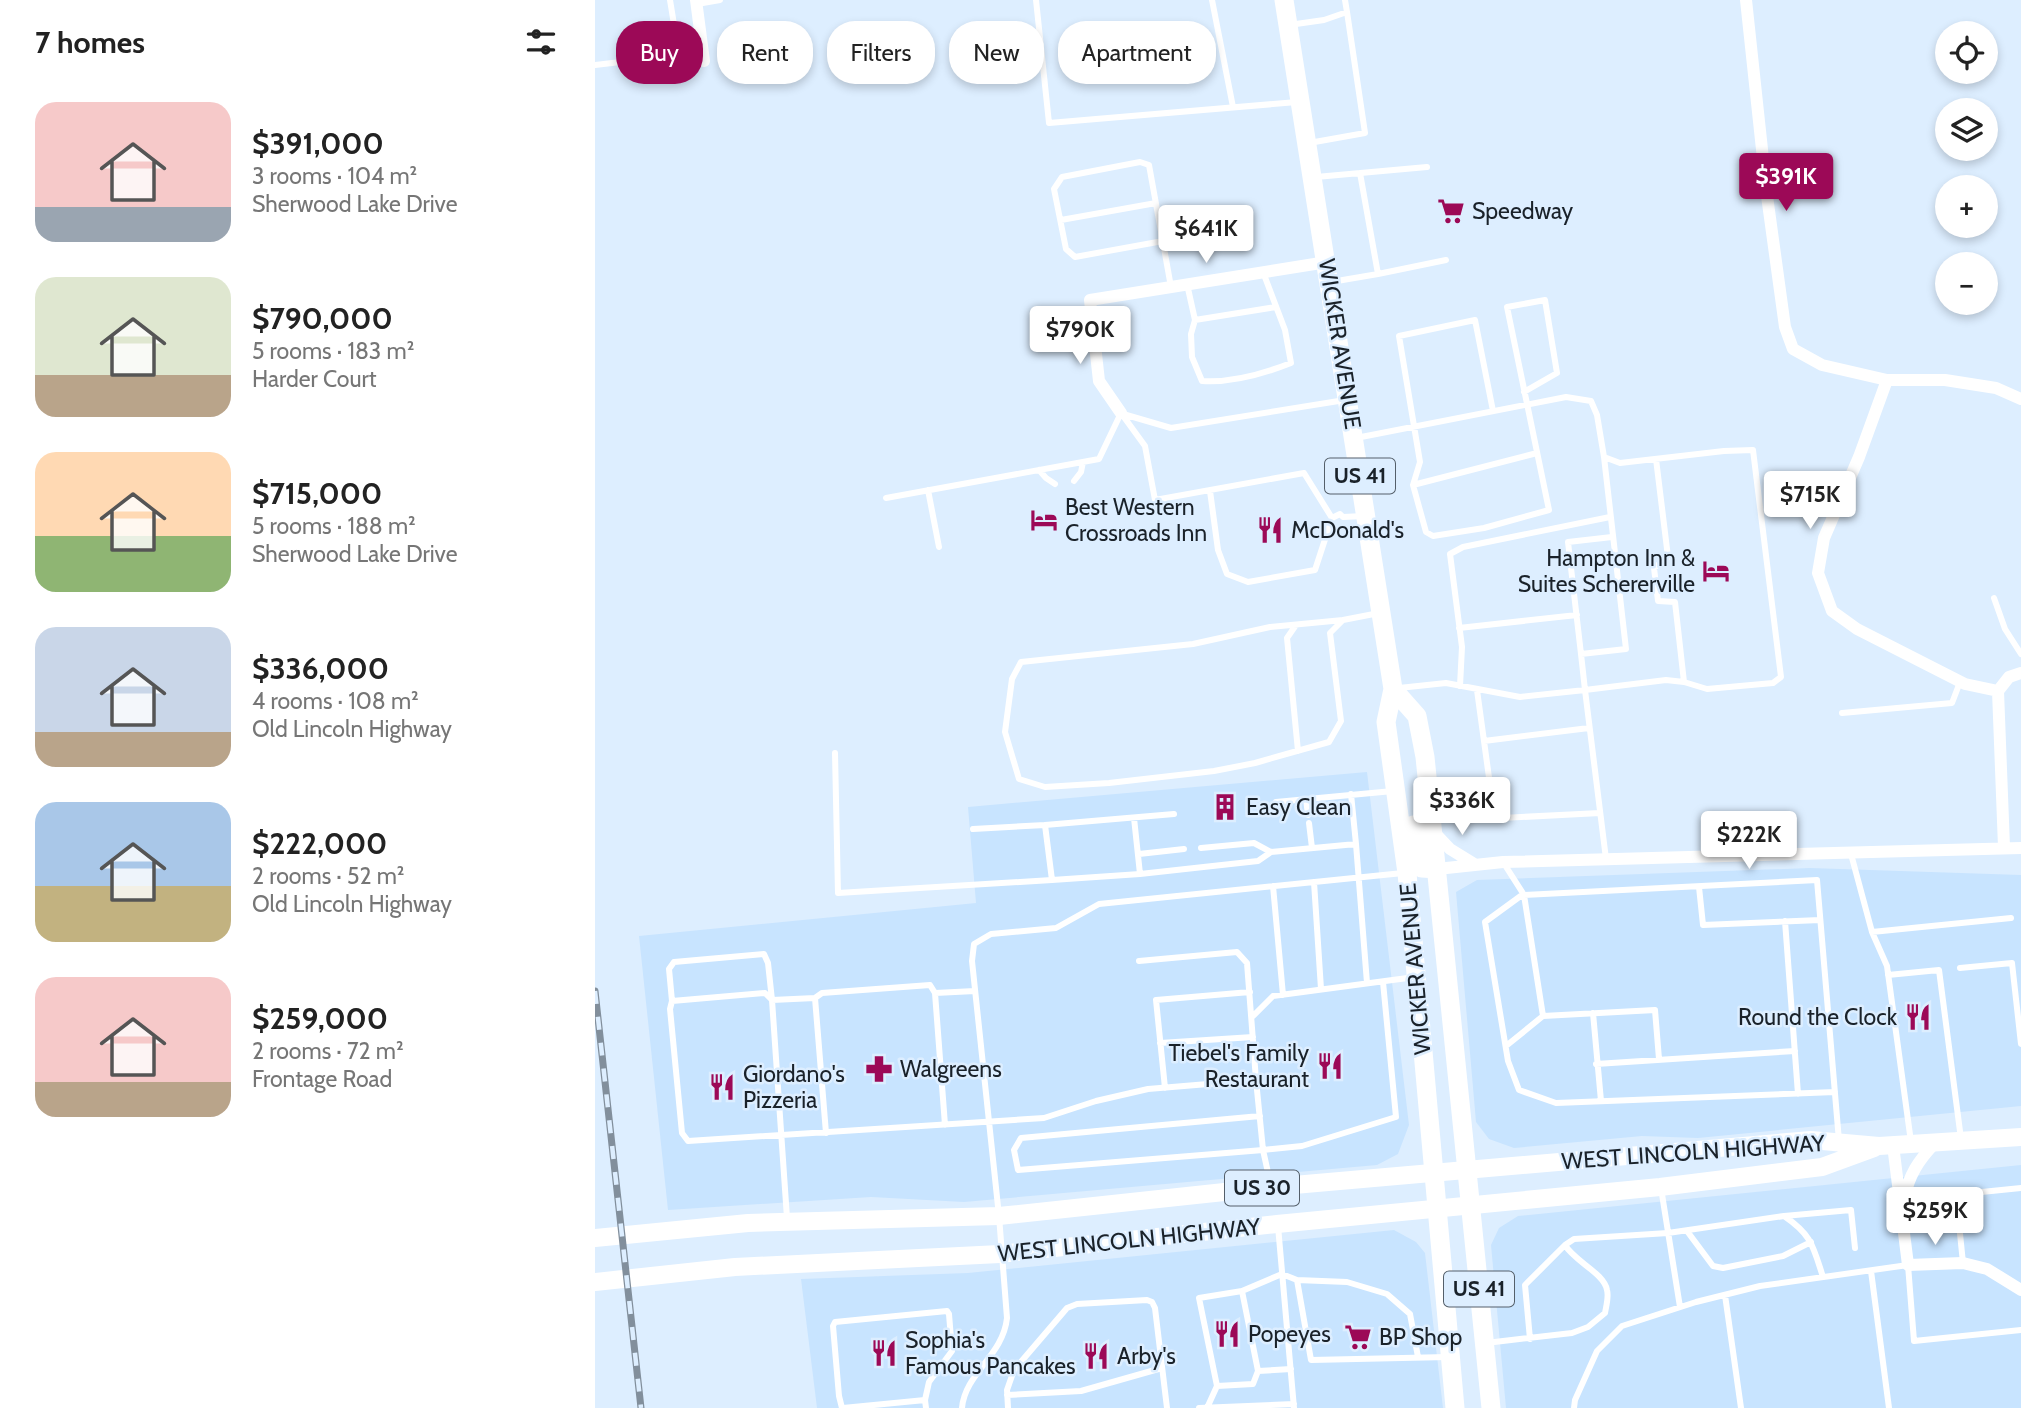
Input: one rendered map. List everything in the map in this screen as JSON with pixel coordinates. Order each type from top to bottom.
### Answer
[{"type":"highway","name":"WICKER AVENUE","points":[[1285,0],[1393,689],[1386,722],[1406,873],[1436,1209]]},
{"type":"highway","name":"WICKER AVENUE","points":[[1393,689],[1417,716],[1425,757],[1468,1170]]},
{"type":"highway","points":[[1395,791],[1408,797],[1422,867],[1437,869]]},
{"type":"highway","name":"US 41","points":[[1468,1170],[1491,1408]]},
{"type":"highway","name":"US 41","points":[[1436,1209],[1455,1408]]},
{"type":"main road","name":"US 30","points":[[1886,1146],[2021,1138]]},
{"type":"main road","name":"WEST LINCOLN HIGHWAY","points":[[595,1238],[748,1223],[999,1216],[1271,1187],[1811,1140],[1886,1146]]},
{"type":"main road","name":"WEST LINCOLN HIGHWAY","points":[[595,1282],[735,1267],[1000,1254],[1277,1224],[1661,1188],[1822,1167],[1886,1146]]},
{"type":"street","points":[[1746,0],[1767,196],[1785,327],[1793,349],[1822,365],[1887,380],[1958,382],[1996,388],[2021,399]]},
{"type":"street","points":[[697,2],[699,21]]},
{"type":"street","points":[[1121,413],[1098,381],[1090,300],[1263,272],[1329,272]]},
{"type":"street","points":[[1887,380],[1859,457],[1824,538],[1818,573],[1832,611],[1857,629],[1960,682],[1998,691]]},
{"type":"street","points":[[2004,847],[1998,691],[2009,677],[2021,673]]},
{"type":"street","points":[[1433,831],[1450,849],[1476,865]]},
{"type":"street","points":[[1437,869],[1503,862],[2021,848]]},
{"type":"street","points":[[1901,1213],[1908,1179],[1917,1162],[1935,1143]]},
{"type":"street","points":[[1886,1146],[1901,1213],[1908,1265],[1963,1263],[1987,1269],[2021,1290]]},
{"type":"lane","points":[[670,0],[673,21]]},
{"type":"lane","points":[[697,2],[720,0]]},
{"type":"lane","points":[[1036,0],[1049,122],[1302,101]]},
{"type":"lane","points":[[1212,0],[1233,107]]},
{"type":"lane","points":[[1309,143],[1365,133],[1345,0]]},
{"type":"lane","points":[[1289,25],[1324,20],[1347,12]]},
{"type":"lane","points":[[595,65],[616,62]]},
{"type":"lane","points":[[1163,241],[1075,257],[1066,248],[1054,188],[1062,177],[1140,162],[1149,165],[1163,241],[1171,287]]},
{"type":"lane","points":[[1314,177],[1427,167]]},
{"type":"lane","points":[[1360,173],[1378,274]]},
{"type":"lane","points":[[1061,220],[1156,203]]},
{"type":"lane","points":[[1329,272],[1378,274],[1445,260]]},
{"type":"lane","points":[[1187,284],[1195,320],[1191,334],[1192,357],[1202,381],[1216,382],[1266,373],[1291,363],[1285,330],[1263,272]]},
{"type":"lane","points":[[1493,411],[1475,320],[1399,336],[1420,462],[1413,485],[1426,532],[1433,536],[1517,520],[1549,510],[1524,392],[1507,307],[1545,300],[1557,373],[1524,392]]},
{"type":"lane","points":[[1195,320],[1276,307]]},
{"type":"lane","points":[[1355,439],[1566,397],[1591,401],[1597,415],[1604,457],[1626,649],[1581,654]]},
{"type":"lane","points":[[1121,413],[1171,428],[1348,400]]},
{"type":"lane","points":[[886,498],[1099,459],[1121,413]]},
{"type":"lane","points":[[1121,413],[1145,446],[1155,500],[1304,473],[1332,518]]},
{"type":"lane","points":[[1393,689],[1446,682],[1520,697],[1665,680],[1707,689],[1773,683],[1781,677],[1753,450],[1724,450],[1619,463],[1604,457]]},
{"type":"lane","points":[[1413,485],[1537,453]]},
{"type":"lane","points":[[1656,459],[1668,556],[1654,568],[1658,601],[1675,602],[1684,682]]},
{"type":"lane","points":[[1074,481],[1081,472],[1083,462]]},
{"type":"lane","points":[[1039,470],[1055,484]]},
{"type":"lane","points":[[928,490],[939,547]]},
{"type":"lane","points":[[1210,491],[1217,551],[1227,574],[1248,582],[1315,570],[1332,518],[1340,514],[1343,517],[1366,516]]},
{"type":"lane","points":[[1460,686],[1462,647],[1450,554],[1463,547],[1610,517]]},
{"type":"lane","points":[[1606,859],[1569,542],[1612,537]]},
{"type":"lane","points":[[1994,598],[2005,629],[2021,654]]},
{"type":"lane","points":[[1343,620],[1330,633],[1341,722],[1329,741],[1214,771],[1045,787],[1020,779],[1005,732],[1012,679],[1021,662],[1193,644],[1270,627],[1343,620],[1381,612]]},
{"type":"lane","points":[[1459,628],[1577,615]]},
{"type":"lane","points":[[1296,625],[1287,638],[1298,751]]},
{"type":"lane","points":[[1842,713],[1952,703],[1960,682]]},
{"type":"lane","points":[[1477,690],[1493,814],[1502,818],[1600,813]]},
{"type":"lane","points":[[1484,741],[1589,728]]},
{"type":"lane","points":[[835,753],[838,893],[1140,874],[1258,861],[1271,852],[1356,844]]},
{"type":"lane","points":[[1276,802],[1395,791]]},
{"type":"lane","points":[[1351,794],[1367,983]]},
{"type":"lane","points":[[1306,799],[1312,848]]},
{"type":"lane","points":[[973,829],[1174,814]]},
{"type":"lane","points":[[1133,818],[1140,874]]},
{"type":"lane","points":[[1045,825],[1052,880]]},
{"type":"lane","points":[[1201,848],[1254,843],[1271,852]]},
{"type":"lane","points":[[1139,854],[1184,849]]},
{"type":"lane","points":[[1851,852],[1871,932],[1887,966],[1912,1144]]},
{"type":"lane","points":[[1503,862],[1524,895],[1543,1016]]},
{"type":"lane","points":[[962,1408],[965,1391],[995,1352],[1005,1330],[1006,1318],[999,1216],[972,961],[974,944],[991,934],[1056,928],[1100,904],[1406,873]]},
{"type":"lane","points":[[1835,1092],[1556,1102],[1519,1090],[1508,1060],[1485,922],[1524,895],[1817,880],[1820,920],[1835,1092],[1839,1143]]},
{"type":"lane","points":[[1314,882],[1321,989]]},
{"type":"lane","points":[[1273,886],[1283,995]]},
{"type":"lane","points":[[1699,887],[1703,925],[1820,920]]},
{"type":"lane","points":[[1871,932],[2011,918]]},
{"type":"lane","points":[[1785,922],[1798,1094]]},
{"type":"lane","points":[[1139,961],[1237,952],[1247,963],[1263,1150],[1271,1187]]},
{"type":"lane","points":[[787,1221],[781,1136],[772,999],[768,963],[764,954],[674,962],[669,969],[672,1001],[670,1009],[683,1133],[688,1141],[781,1136],[1044,1118],[1096,1101],[1148,1089],[1257,1080]]},
{"type":"lane","points":[[1960,968],[2012,963],[2021,1044]]},
{"type":"lane","points":[[1888,975],[1938,971],[1961,1141]]},
{"type":"lane","points":[[1252,1017],[1273,996],[1416,977]]},
{"type":"lane","points":[[1260,1116],[1021,1138],[1014,1150],[1018,1170],[1263,1150],[1302,1146],[1396,1117],[1383,982]]},
{"type":"lane","points":[[672,1001],[765,993],[772,999],[815,998],[822,993],[930,985],[935,993],[945,1125]]},
{"type":"lane","points":[[935,993],[975,991]]},
{"type":"lane","points":[[1165,1088],[1156,1000],[1249,992]]},
{"type":"lane","points":[[815,998],[826,1133]]},
{"type":"lane","points":[[1506,1046],[1543,1016],[1655,1010],[1659,1059]]},
{"type":"lane","points":[[1593,1013],[1601,1101]]},
{"type":"lane","points":[[1160,1044],[1253,1037]]},
{"type":"lane","points":[[1596,1064],[1795,1051]]},
{"type":"lane","points":[[1661,1188],[1679,1307]]},
{"type":"lane","points":[[1963,1263],[1957,1204],[1962,1195],[2021,1188]]},
{"type":"lane","points":[[1530,1339],[1525,1285],[1565,1245],[1574,1240],[1687,1231],[1784,1216],[1851,1210],[1855,1248]]},
{"type":"lane","points":[[1784,1216],[1802,1228],[1811,1242],[1823,1277]]},
{"type":"lane","points":[[1199,1408],[1294,1406],[1277,1224]]},
{"type":"lane","points":[[1687,1231],[1713,1266],[1723,1268],[1783,1256],[1811,1242]]},
{"type":"lane","points":[[1484,1343],[1572,1333],[1588,1327],[1605,1313],[1607,1290],[1601,1279],[1569,1253],[1565,1245]]},
{"type":"lane","points":[[1574,1408],[1597,1351],[1622,1326],[1679,1307],[1760,1286],[1908,1265],[1914,1341],[2021,1330]]},
{"type":"lane","points":[[1871,1271],[1889,1408]]},
{"type":"lane","points":[[1207,1408],[1217,1386],[1199,1298],[1242,1291],[1282,1275],[1297,1280],[1347,1282],[1387,1294],[1411,1314],[1418,1357]]},
{"type":"lane","points":[[1297,1280],[1311,1360],[1450,1357]]},
{"type":"lane","points":[[1217,1386],[1253,1384],[1258,1371],[1242,1291]]},
{"type":"lane","points":[[1724,1295],[1741,1408]]},
{"type":"lane","points":[[1008,1408],[1009,1379],[1014,1370],[1067,1308],[1077,1304],[1147,1300],[1152,1302],[1167,1408]]},
{"type":"lane","points":[[925,1400],[842,1408],[835,1322],[947,1311],[952,1351],[929,1382],[926,1408]]},
{"type":"lane","points":[[1007,1395],[1080,1391],[1162,1367]]},
{"type":"lane","points":[[1258,1371],[1291,1369]]},
{"type":"shaded area","points":[[1367,772],[1409,1125],[1398,1154],[1377,1165],[964,1202],[871,1197],[668,1210],[639,936],[976,903],[968,807]]},
{"type":"shaded area","points":[[1810,868],[2021,875],[2021,1106],[1698,1138],[1642,1136],[1514,1148],[1489,1139],[1476,1122],[1456,892],[1477,880]]},
{"type":"shaded area","points":[[2021,1165],[2021,1408],[1506,1408],[1491,1245],[1499,1228],[1518,1216]]},
{"type":"shaded area","points":[[1394,1230],[1416,1242],[1425,1253],[1443,1408],[817,1408],[801,1279],[968,1273]]},
{"type":"railway","points":[[595,991],[641,1408]]},
{"type":"place","name":"Speedway","points":[[1451,211]]},
{"type":"place","name":"Best Western Crossroads Inn","points":[[1044,520]]},
{"type":"place","name":"McDonald's","points":[[1270,530]]},
{"type":"place","name":"Hampton Inn & Suites Schererville","points":[[1716,571]]},
{"type":"place","name":"Easy Clean","points":[[1225,807]]},
{"type":"place","name":"Round the Clock","points":[[1918,1017]]},
{"type":"place","name":"Tiebel's Family Restaurant","points":[[1330,1066]]},
{"type":"place","name":"Walgreens","points":[[879,1069]]},
{"type":"place","name":"Giordano's Pizzeria","points":[[722,1087]]},
{"type":"place","name":"Popeyes","points":[[1227,1334]]},
{"type":"place","name":"BP Shop","points":[[1358,1337]]},
{"type":"place","name":"Sophia's Famous Pancakes","points":[[884,1353]]},
{"type":"place","name":"Arby's","points":[[1096,1356]]}]
